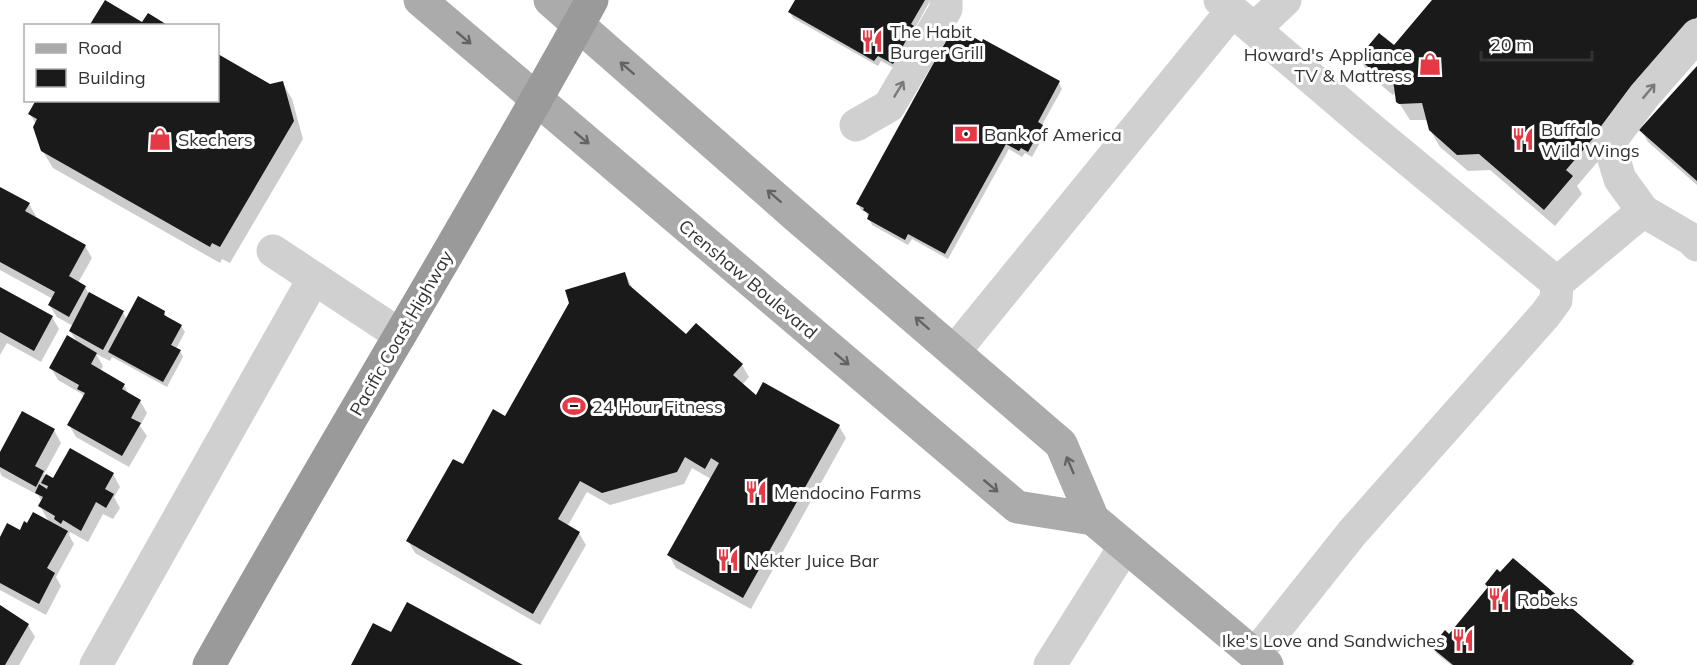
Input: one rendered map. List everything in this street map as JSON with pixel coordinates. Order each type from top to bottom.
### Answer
[{"type":"highway","name":"Pacific Coast Highway","points":[[209,665],[537,100],[585,12]]},
{"type":"main road","name":"Crenshaw Boulevard","points":[[420,0],[1017,507],[1093,519]]},
{"type":"main road","points":[[550,0],[585,12],[954,352],[1061,444],[1093,519],[1261,660]]},
{"type":"lane","points":[[856,125],[889,106],[946,9],[946,0]]},
{"type":"lane","points":[[954,352],[1235,13],[1285,0]]},
{"type":"lane","points":[[1235,13],[1557,283]]},
{"type":"lane","points":[[1697,35],[1644,96],[1609,143],[1620,179],[1643,211],[1691,239],[1697,245]]},
{"type":"lane","points":[[1261,660],[1352,533],[1545,315],[1556,300],[1557,283],[1643,211]]},
{"type":"lane","points":[[273,251],[400,335]]},
{"type":"lane","points":[[96,665],[314,278]]},
{"type":"lane","points":[[1050,665],[1125,546]]},
{"type":"building","points":[[105,0],[142,22],[148,13],[166,24],[90,24]]},
{"type":"building","name":"The Habit Burger Grill","points":[[795,0],[925,0],[893,64],[878,56],[874,61],[788,12]]},
{"type":"building","points":[[1432,0],[1697,0],[1697,17],[1566,170],[1573,176],[1544,210],[1479,154],[1457,155],[1429,130],[1422,103],[1399,104],[1396,102],[1392,72],[1389,71],[1382,79],[1358,58],[1379,33],[1394,45]]},
{"type":"building","name":"Bank of America","points":[[954,26],[982,42],[983,39],[1060,81],[1038,122],[1043,125],[1028,152],[1021,148],[1019,151],[1006,144],[945,254],[908,234],[905,240],[867,219],[869,214],[856,204]]},
{"type":"building","name":"Skechers","points":[[219,55],[270,84],[283,81],[294,121],[220,247],[212,243],[210,247],[41,151],[33,127],[37,119],[28,114],[35,102],[219,102]]},
{"type":"building","points":[[1697,66],[1697,181],[1639,130]]},
{"type":"building","points":[[0,187],[30,203],[25,211],[86,245],[69,276],[86,286],[69,317],[48,305],[55,292],[0,262]]},
{"type":"building","points":[[625,272],[629,285],[686,334],[696,323],[743,364],[733,375],[756,395],[763,382],[840,425],[743,598],[667,555],[719,463],[711,458],[705,469],[685,457],[677,472],[602,493],[580,481],[558,519],[580,532],[533,614],[406,541],[453,459],[463,464],[493,409],[505,416],[569,303],[565,290]]},
{"type":"building","points":[[0,287],[53,316],[34,351],[0,332]]},
{"type":"building","points":[[89,292],[124,311],[103,350],[69,331]]},
{"type":"building","points":[[138,296],[165,311],[164,315],[182,325],[171,345],[181,350],[163,382],[108,352]]},
{"type":"building","points":[[67,335],[97,353],[91,364],[125,384],[122,389],[141,400],[131,418],[141,423],[122,456],[67,425],[85,393],[77,389],[79,385],[49,368]]},
{"type":"building","points":[[22,411],[55,429],[35,466],[44,471],[36,487],[0,467],[0,452]]},
{"type":"building","points":[[70,448],[114,473],[105,489],[114,494],[106,508],[96,502],[81,531],[63,520],[61,524],[54,519],[55,516],[38,506],[43,497],[35,493],[39,484],[47,489],[48,486],[41,483],[46,474],[53,478]]},
{"type":"building","points":[[33,512],[68,531],[47,568],[55,573],[39,604],[0,583],[0,537],[7,523],[20,530],[24,521],[27,523]]},
{"type":"building","points":[[1513,558],[1634,661],[1631,665],[1453,665],[1431,647],[1445,630],[1449,634],[1488,587],[1485,584],[1497,569],[1500,572]]},
{"type":"building","points":[[407,602],[523,665],[351,665],[373,623],[391,632]]},
{"type":"building","points":[[0,605],[29,624],[5,665],[0,665]]},
{"type":"place","name":"The Habit Burger Grill","points":[[872,41]]},
{"type":"place","name":"Howard's Appliance TV & Mattress","points":[[1430,64]]},
{"type":"place","name":"Bank of America","points":[[966,134]]},
{"type":"place","name":"Skechers","points":[[160,139]]},
{"type":"place","name":"Buffalo Wild Wings","points":[[1523,139]]},
{"type":"place","name":"24 Hour Fitness","points":[[574,406]]},
{"type":"place","name":"Mendocino Farms","points":[[756,492]]},
{"type":"place","name":"Nékter Juice Bar","points":[[728,560]]},
{"type":"place","name":"Robeks","points":[[1499,599]]},
{"type":"place","name":"Ike's Love and Sandwiches","points":[[1463,640]]}]
